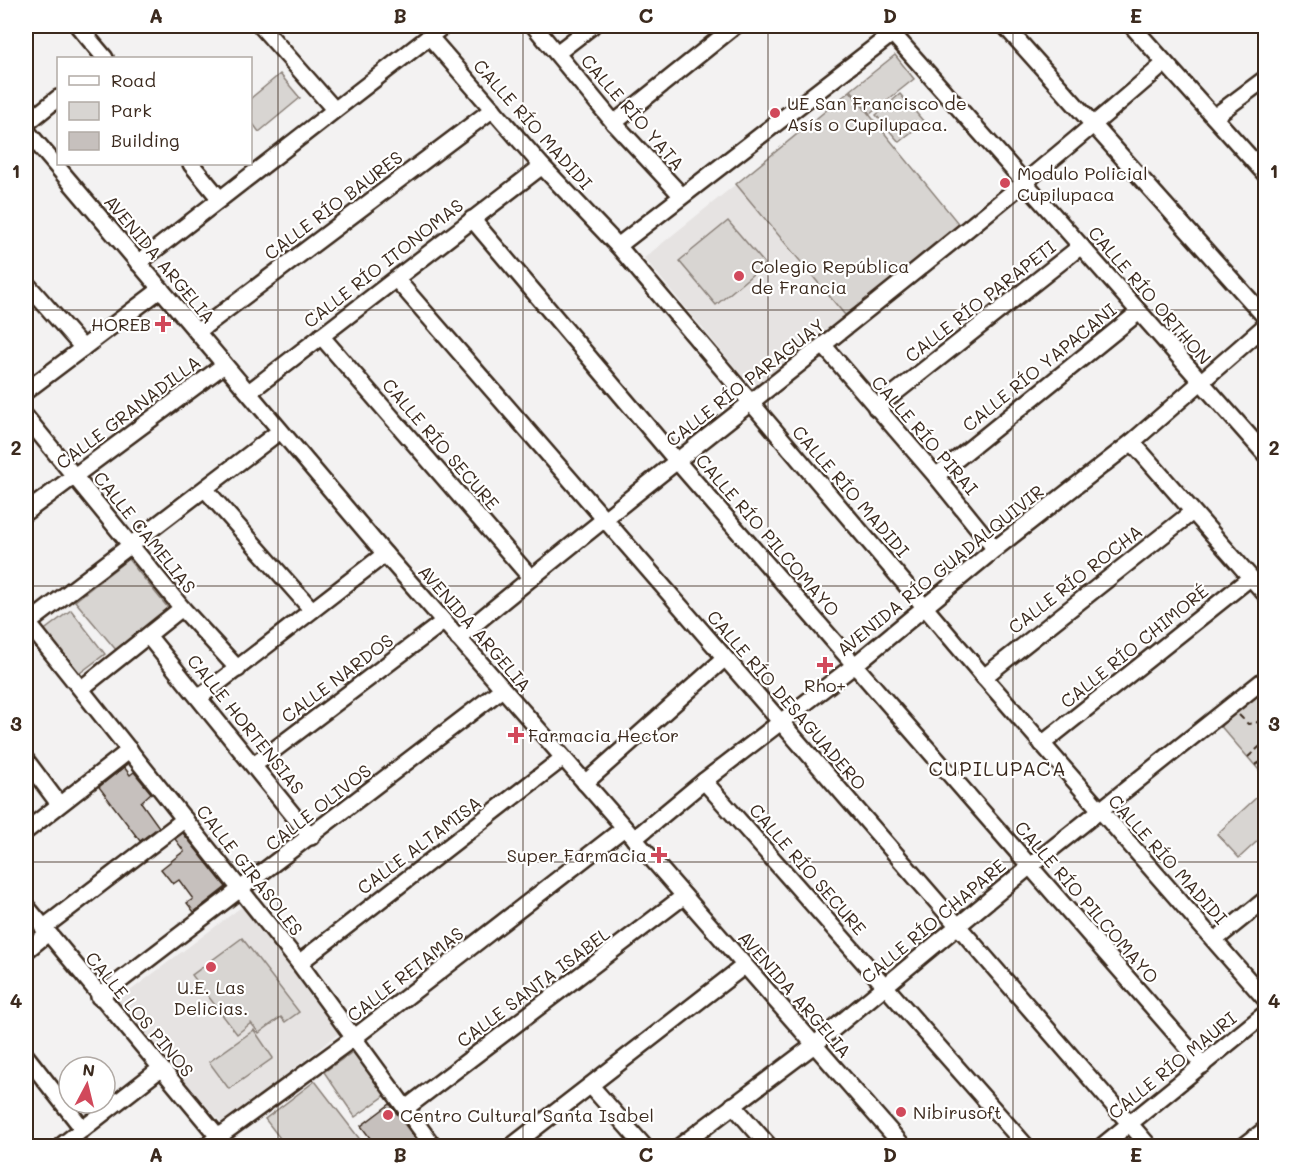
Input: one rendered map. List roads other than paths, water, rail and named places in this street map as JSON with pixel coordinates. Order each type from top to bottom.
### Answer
[{"type":"street","points":[[78,26],[104,57]]},
{"type":"street","points":[[261,26],[334,109]]},
{"type":"street","points":[[138,263],[443,26]]},
{"type":"street","name":"CALLE RÍO YATA","points":[[534,26],[614,123],[681,195]]},
{"type":"street","points":[[557,53],[592,26]]},
{"type":"street","points":[[614,123],[735,26]]},
{"type":"street","points":[[1005,26],[1266,318]]},
{"type":"street","points":[[1132,26],[1266,175]]},
{"type":"street","points":[[618,246],[890,29]]},
{"type":"street","name":"CALLE RÍO ORTHON","points":[[890,29],[1266,455]]},
{"type":"street","name":"CALLE RÍO MADIDI","points":[[429,36],[542,166],[618,246],[1100,812],[1266,1000]]},
{"type":"street","name":"CALLE RÍO PARAGUAY","points":[[458,639],[603,518],[824,346],[1094,125],[1165,63]]},
{"type":"street","points":[[1214,117],[1266,78]]},
{"type":"street","points":[[26,124],[57,99]]},
{"type":"street","name":"CALLE RÍO BAURES","points":[[197,332],[492,109]]},
{"type":"street","name":"AVENIDA ARGELIA","points":[[26,130],[443,622],[903,1146]]},
{"type":"street","points":[[192,165],[220,199]]},
{"type":"street","name":"CALLE RÍO ITONOMAS","points":[[249,392],[542,166]]},
{"type":"street","name":"CALLE RÍO PILCOMAYO","points":[[472,219],[676,460],[1203,1065]]},
{"type":"street","name":"CALLE RÍO PARAPETI","points":[[876,408],[1081,246]]},
{"type":"street","name":"CALLE RÍO DESAGUADERO","points":[[396,279],[724,659],[782,720],[1149,1146]]},
{"type":"street","points":[[26,283],[83,348]]},
{"type":"street","points":[[26,391],[161,290]]},
{"type":"street","name":"CALLE RÍO YAPACANI","points":[[936,476],[1139,312]]},
{"type":"street","name":"AVENIDA RÍO GUADALQUIVIR","points":[[629,834],[704,781],[856,664],[924,606],[1132,442],[1266,326]]},
{"type":"street","name":"CALLE RÍO SECURE","points":[[321,336],[531,578]]},
{"type":"street","name":"CALLE RÍO PIRAI","points":[[824,346],[936,476],[995,549]]},
{"type":"street","name":"CALLE GRANADILLA","points":[[26,512],[224,365]]},
{"type":"street","name":"CALLE CAMELIAS","points":[[26,417],[182,608],[238,669]]},
{"type":"street","points":[[27,624],[280,431]]},
{"type":"street","points":[[1132,442],[1191,513],[1266,595]]},
{"type":"street","points":[[205,489],[312,610]]},
{"type":"street","name":"CALLE RÍO ROCHA","points":[[984,677],[1191,513]]},
{"type":"street","points":[[200,697],[385,554]]},
{"type":"street","name":"CALLE RÍO CHIMORÉ","points":[[1042,744],[1250,578]]},
{"type":"street","points":[[81,688],[182,608]]},
{"type":"street","name":"CALLE NARDOS","points":[[254,765],[443,622]]},
{"type":"street","name":"CALLE GIRASOLES","points":[[27,624],[81,688],[299,963],[433,1146]]},
{"type":"street","name":"CALLE HORTENSIAS","points":[[149,636],[311,837]]},
{"type":"street","points":[[585,783],[724,659]]},
{"type":"street","name":"CALLE RÍO CHAPARE","points":[[680,1146],[814,1045],[1029,867],[1266,678]]},
{"type":"street","name":"CALLE OLIVOS","points":[[99,997],[242,891],[502,689]]},
{"type":"street","points":[[26,831],[130,750]]},
{"type":"street","name":"CALLE ALTAMISA","points":[[299,963],[563,758]]},
{"type":"street","points":[[26,760],[59,804]]},
{"type":"street","name":"CALLE RÍO SECURE","points":[[704,781],[1026,1146]]},
{"type":"street","points":[[26,951],[45,931],[185,819]]},
{"type":"street","name":"CALLE RETAMAS","points":[[217,1143],[355,1037],[629,834]]},
{"type":"street","name":"CALLE SANTA ISABEL","points":[[406,1108],[684,896]]},
{"type":"street","points":[[1215,940],[1266,899]]},
{"type":"street","name":"CALLE LOS PINOS","points":[[26,906],[160,1069],[217,1143]]},
{"type":"street","points":[[512,1146],[744,966]]},
{"type":"street","name":"CALLE RÍO MAURI","points":[[1102,1146],[1266,1014]]},
{"type":"street","points":[[26,1056],[83,1129]]},
{"type":"street","points":[[61,1146],[160,1069]]},
{"type":"street","points":[[591,1086],[644,1146]]},
{"type":"street","points":[[733,1106],[768,1146]]},
{"type":"street","points":[[1244,1146],[1266,1129]]},
{"type":"place","name":"UE San Francisco de Asís o Cupilupaca.","points":[[775,113]]},
{"type":"place","name":"Modulo Policial Cupilupaca","points":[[1005,183]]},
{"type":"place","name":"Colegio República de Francia","points":[[739,276]]},
{"type":"place","name":"HOREB","points":[[163,324]]},
{"type":"place","name":"Rho+","points":[[825,665]]},
{"type":"place","name":"Farmacia Hector","points":[[516,735]]},
{"type":"place","name":"Super Farmacia","points":[[659,855]]},
{"type":"place","name":"U.E. Las Delicias.","points":[[211,967]]},
{"type":"place","name":"Nibirusoft","points":[[901,1112]]},
{"type":"place","name":"Centro Cultural Santa Isabel","points":[[388,1115]]},
{"type":"district","name":"CUPILUPACA","points":[[998,768]]}]
